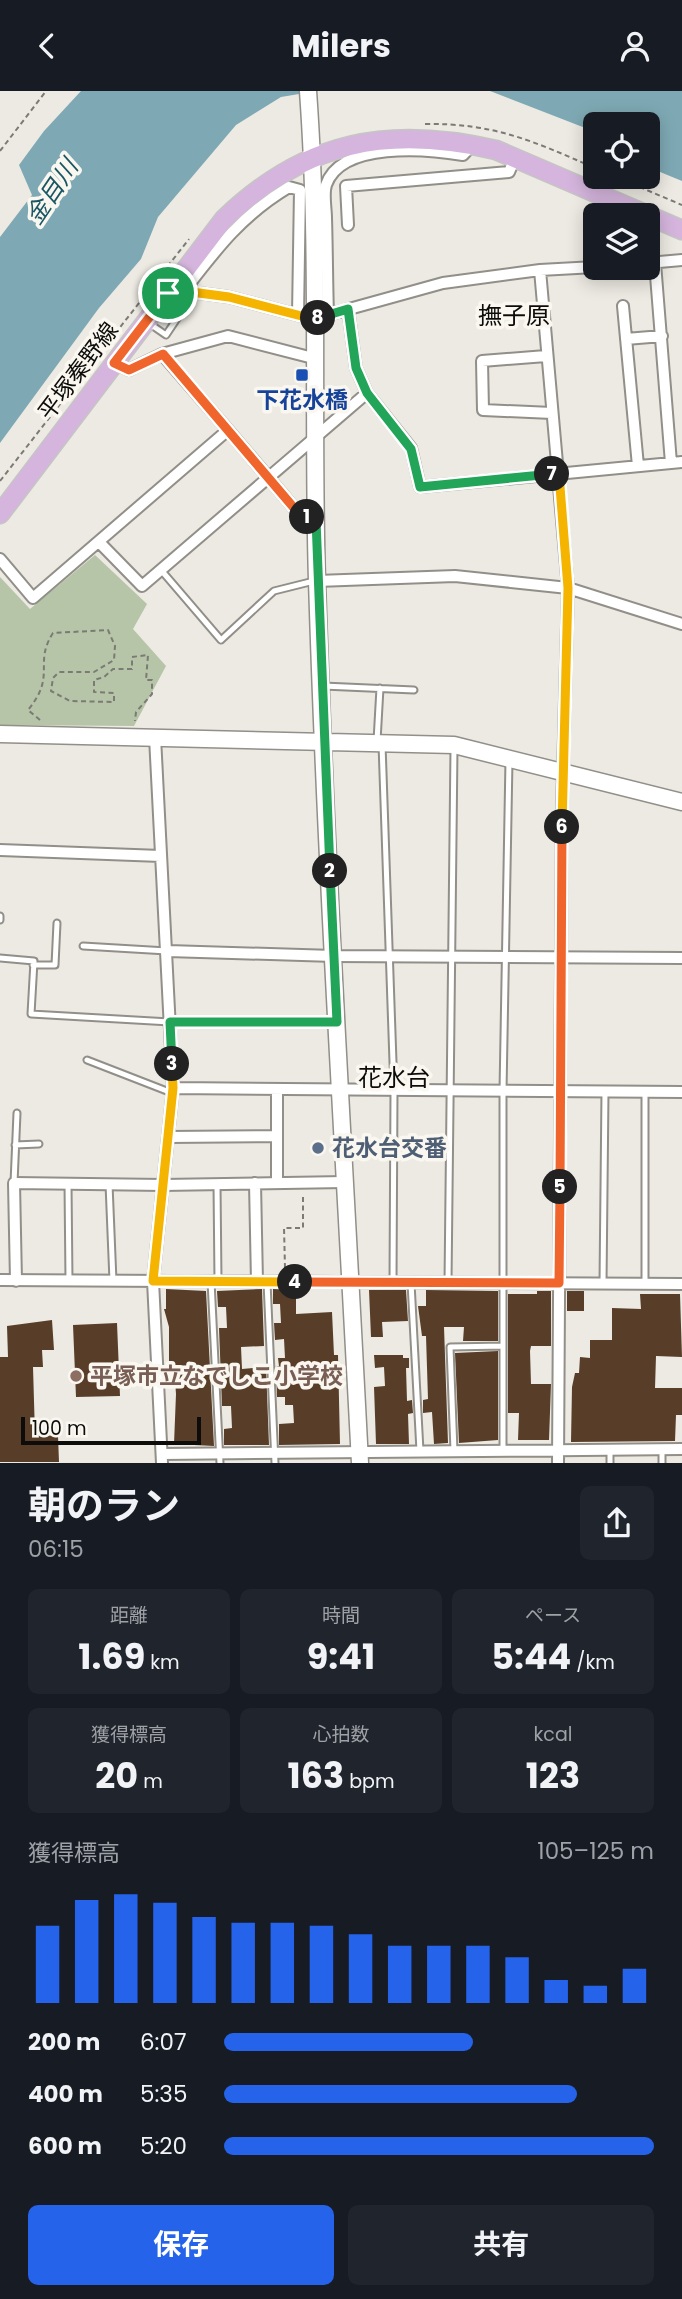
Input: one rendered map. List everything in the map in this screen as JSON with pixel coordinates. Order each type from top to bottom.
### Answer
[{"type":"main road","name":"平塚秦野線","points":[[0,514],[146,321],[176,292],[224,219],[270,178],[312,150],[413,137],[440,138],[472,144],[515,158],[682,230]]},
{"type":"street","points":[[308,91],[312,150],[314,439],[323,741],[360,1457]]},
{"type":"street","points":[[313,317],[325,186],[341,163],[390,152],[442,152],[463,155],[472,144]]},
{"type":"street","points":[[348,225],[346,186],[509,172],[515,158]]},
{"type":"street","points":[[176,292],[229,233],[263,203],[289,187],[300,190],[313,317]]},
{"type":"street","points":[[660,262],[682,260]]},
{"type":"street","points":[[176,292],[229,297],[313,317],[443,283],[540,270],[583,268]]},
{"type":"street","points":[[540,270],[568,588],[563,772],[558,1462]]},
{"type":"street","points":[[348,309],[356,368],[367,393],[411,449],[420,487],[559,474],[677,462],[654,280]]},
{"type":"street","points":[[623,306],[638,466]]},
{"type":"street","points":[[626,339],[662,336]]},
{"type":"street","points":[[114,363],[129,370],[163,354],[228,337],[250,339],[313,358]]},
{"type":"street","points":[[163,354],[300,515],[316,520]]},
{"type":"street","points":[[546,356],[482,361],[483,411],[552,413]]},
{"type":"street","points":[[99,542],[142,586],[367,393]]},
{"type":"street","points":[[0,559],[33,598],[228,430]]},
{"type":"street","points":[[317,581],[455,576],[568,588],[682,624]]},
{"type":"street","points":[[0,734],[380,741],[454,745],[682,802]]},
{"type":"street","points":[[155,737],[168,951],[172,1091],[153,1281],[162,1458],[360,1457],[420,1451],[682,1449]]},
{"type":"street","points":[[0,850],[161,856]]},
{"type":"street","points":[[168,951],[334,956],[682,958]]},
{"type":"street","points":[[276,1090],[277,1183]]},
{"type":"street","points":[[172,1091],[682,1092]]},
{"type":"street","points":[[168,1137],[276,1136]]},
{"type":"street","points":[[16,1281],[14,1183],[163,1185],[345,1182]]},
{"type":"street","points":[[255,1183],[262,1282]]},
{"type":"street","points":[[0,1280],[682,1284]]},
{"type":"lane","points":[[161,570],[221,641],[274,591],[317,581]]},
{"type":"lane","points":[[321,686],[414,690]]},
{"type":"lane","points":[[380,688],[394,1091],[393,1283]]},
{"type":"lane","points":[[448,1283],[454,745]]},
{"type":"lane","points":[[503,1450],[503,1091],[509,758]]},
{"type":"lane","points":[[33,965],[55,965],[57,923]]},
{"type":"lane","points":[[83,946],[168,951]]},
{"type":"lane","points":[[0,958],[34,961],[31,1014],[170,1022],[337,1022]]},
{"type":"lane","points":[[87,1060],[172,1091]]},
{"type":"lane","points":[[603,1284],[605,1092]]},
{"type":"lane","points":[[645,1092],[645,1284]]},
{"type":"lane","points":[[14,1183],[17,1113]]},
{"type":"lane","points":[[15,1145],[39,1145]]},
{"type":"lane","points":[[68,1184],[69,1281]]},
{"type":"lane","points":[[109,1184],[113,1281]]},
{"type":"lane","points":[[217,1184],[214,1281],[219,1458]]},
{"type":"lane","points":[[262,1282],[274,1457]]},
{"type":"lane","points":[[411,1283],[420,1451]]},
{"type":"lane","points":[[454,1451],[450,1347],[503,1346]]},
{"type":"lane","points":[[610,1449],[610,1462]]},
{"type":"lane","points":[[662,1449],[662,1462]]},
{"type":"path","points":[[0,151],[46,91]]},
{"type":"path","points":[[644,189],[682,205]]},
{"type":"path","points":[[0,481],[158,276]]},
{"type":"path","points":[[42,722],[28,710],[41,696],[46,670],[43,659],[46,643],[53,633],[108,630],[113,635],[114,660],[94,672],[59,672],[53,678],[51,691],[70,701],[114,702],[114,693],[94,692],[94,680],[104,677],[113,669],[131,669],[132,657],[148,655],[146,680],[152,680],[152,694],[136,712],[134,726]]},
{"type":"path","points":[[285,1276],[284,1228],[303,1228],[303,1186]]},
{"type":"green space","points":[[95,555],[147,604],[133,629],[166,666],[134,726],[0,725],[0,577],[30,609]]},
{"type":"water","name":"金目川","points":[[81,91],[317,91],[281,97],[236,125],[158,217],[141,259],[99,308],[0,443],[0,237],[32,195],[19,165],[44,131]]},
{"type":"water","points":[[490,91],[682,91],[682,181],[660,172],[660,112],[583,112],[583,127]]},
{"type":"building","points":[[166,1289],[206,1291],[214,1446],[174,1444],[176,1394],[174,1366],[169,1366],[169,1327],[164,1309]]},
{"type":"building","points":[[262,1289],[264,1346],[241,1347],[242,1369],[266,1367],[269,1445],[224,1445],[224,1429],[232,1428],[231,1406],[222,1406],[219,1328],[227,1328],[226,1307],[218,1307],[217,1291]]},
{"type":"building","points":[[273,1289],[296,1290],[296,1314],[332,1312],[334,1355],[338,1355],[340,1444],[279,1445],[279,1424],[294,1423],[293,1405],[285,1405],[285,1397],[277,1397],[276,1367],[279,1366],[278,1358],[285,1358],[284,1339],[275,1340],[274,1323],[281,1323],[280,1304],[273,1304]]},
{"type":"building","points":[[369,1290],[406,1290],[408,1321],[382,1322],[383,1337],[371,1337]]},
{"type":"building","points":[[426,1290],[498,1291],[498,1341],[463,1341],[464,1327],[444,1327],[448,1443],[434,1444],[432,1412],[423,1413],[423,1400],[428,1399],[426,1336],[422,1336],[418,1306],[426,1306]]},
{"type":"building","points":[[537,1291],[551,1291],[551,1346],[531,1346],[530,1351],[531,1384],[551,1384],[549,1440],[518,1440],[519,1413],[508,1413],[508,1294],[537,1294]]},
{"type":"building","points":[[567,1291],[584,1291],[584,1311],[567,1311]]},
{"type":"building","points":[[640,1294],[680,1294],[682,1357],[656,1356],[655,1388],[682,1388],[682,1415],[676,1415],[675,1441],[571,1442],[572,1387],[575,1373],[579,1373],[580,1357],[590,1358],[590,1340],[612,1340],[612,1308],[641,1309]]},
{"type":"building","points":[[52,1320],[54,1350],[42,1350],[43,1367],[33,1367],[35,1435],[58,1436],[59,1462],[0,1462],[0,1357],[8,1357],[7,1326]]},
{"type":"building","points":[[117,1323],[120,1396],[76,1397],[73,1325]]},
{"type":"building","points":[[498,1351],[498,1440],[459,1443],[455,1353]]},
{"type":"building","points":[[374,1355],[403,1355],[403,1358],[409,1358],[409,1368],[406,1368],[407,1401],[412,1400],[413,1413],[408,1414],[409,1444],[376,1444],[374,1387],[385,1386],[384,1367],[375,1368]]},
{"type":"place","name":"下花水橋","points":[[302,375]]},
{"type":"place","name":"花水台交番","points":[[318,1148]]},
{"type":"place","name":"平塚市立なでしこ小学校","points":[[76,1376]]},
{"type":"district","name":"撫子原","points":[[514,316]]},
{"type":"district","name":"花水台","points":[[394,1078]]},
{"type":"route","points":[[184,291],[229,297],[313,319],[348,309],[356,368],[367,393],[411,449],[420,487],[559,474],[568,588],[562,812],[559,1283],[153,1281],[173,1088],[170,1022],[337,1022],[323,741],[316,520],[300,515],[163,354],[129,370],[114,363],[168,293],[184,291]]}]
